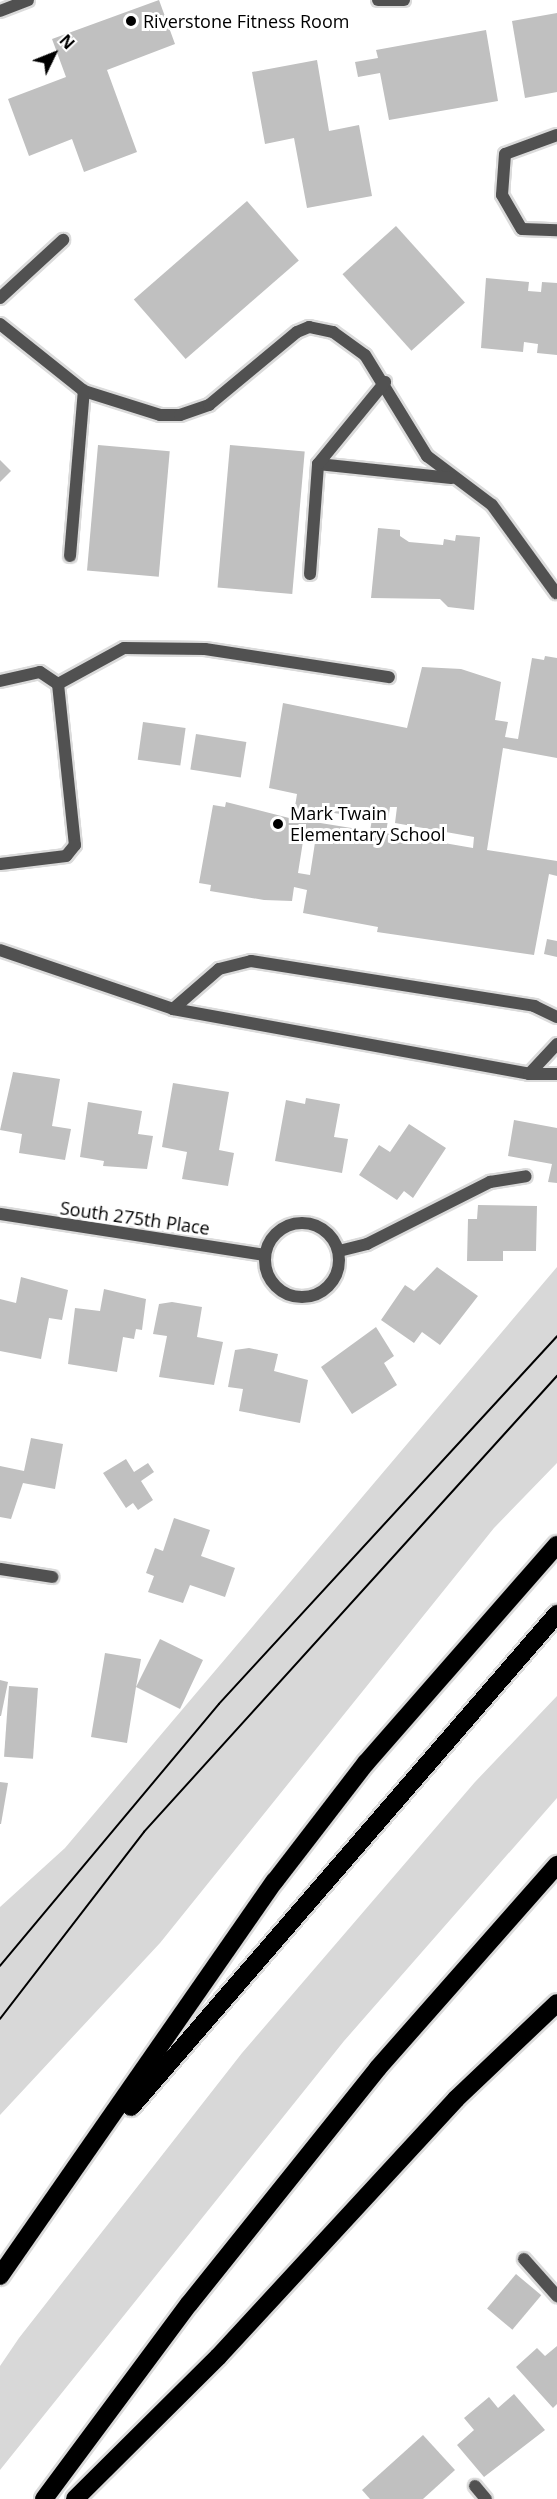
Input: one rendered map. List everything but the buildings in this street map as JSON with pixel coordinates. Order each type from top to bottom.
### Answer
[{"type":"highway","points":[[0,2276],[275,1881],[366,1763],[557,1545]]},
{"type":"highway","points":[[67,2182],[557,1614]]},
{"type":"highway","points":[[44,2499],[189,2304],[378,2068],[557,1865]]},
{"type":"highway","points":[[75,2499],[218,2358],[456,2099],[557,2003]]},
{"type":"street","points":[[0,11],[28,0]]},
{"type":"street","points":[[378,0],[404,0]]},
{"type":"street","points":[[557,135],[506,154],[502,195],[522,229],[557,230]]},
{"type":"street","points":[[0,298],[63,240]]},
{"type":"street","points":[[0,324],[84,391],[143,412],[192,412],[232,388],[297,332],[321,328],[347,339],[385,382],[411,436],[452,478],[503,516],[556,593]]},
{"type":"street","points":[[310,574],[318,464],[385,382]]},
{"type":"street","points":[[70,556],[84,391]]},
{"type":"street","points":[[318,464],[452,478]]},
{"type":"street","points":[[58,684],[124,648],[205,649],[389,676]]},
{"type":"street","points":[[0,681],[40,672],[58,684]]},
{"type":"street","points":[[0,864],[66,856],[75,845],[58,684]]},
{"type":"street","points":[[0,950],[173,1009],[529,1074],[557,1074]]},
{"type":"street","points":[[173,1009],[219,969],[251,961],[534,1006],[557,1017]]},
{"type":"street","points":[[529,1074],[557,1044]]},
{"type":"street","points":[[339,1251],[367,1244],[490,1182],[526,1176]]},
{"type":"street","name":"South 275th Place","points":[[0,1214],[264,1255]]},
{"type":"street","points":[[307,1222],[332,1238],[339,1251],[340,1266],[330,1285],[311,1297],[297,1298],[272,1283],[264,1255],[279,1230],[307,1222]]},
{"type":"street","points":[[0,1569],[52,1577]]},
{"type":"street","points":[[524,2259],[557,2296]]},
{"type":"street","points":[[475,2486],[486,2499]]},
{"type":"shaded area","points":[[557,1267],[557,1463],[494,1528],[160,1943],[0,2115],[0,1907],[65,1848]]},
{"type":"shaded area","points":[[557,1696],[557,1798],[344,2041],[0,2470],[0,2366],[19,2338],[242,2053],[475,1782]]},
{"type":"tram line","points":[[0,1966],[219,1704],[557,1337]]},
{"type":"tram line","points":[[0,2019],[144,1832],[557,1376]]},
{"type":"place","name":"Riverstone Fitness Room","points":[[131,21]]},
{"type":"place","name":"Mark Twain Elementary School","points":[[278,824]]}]
